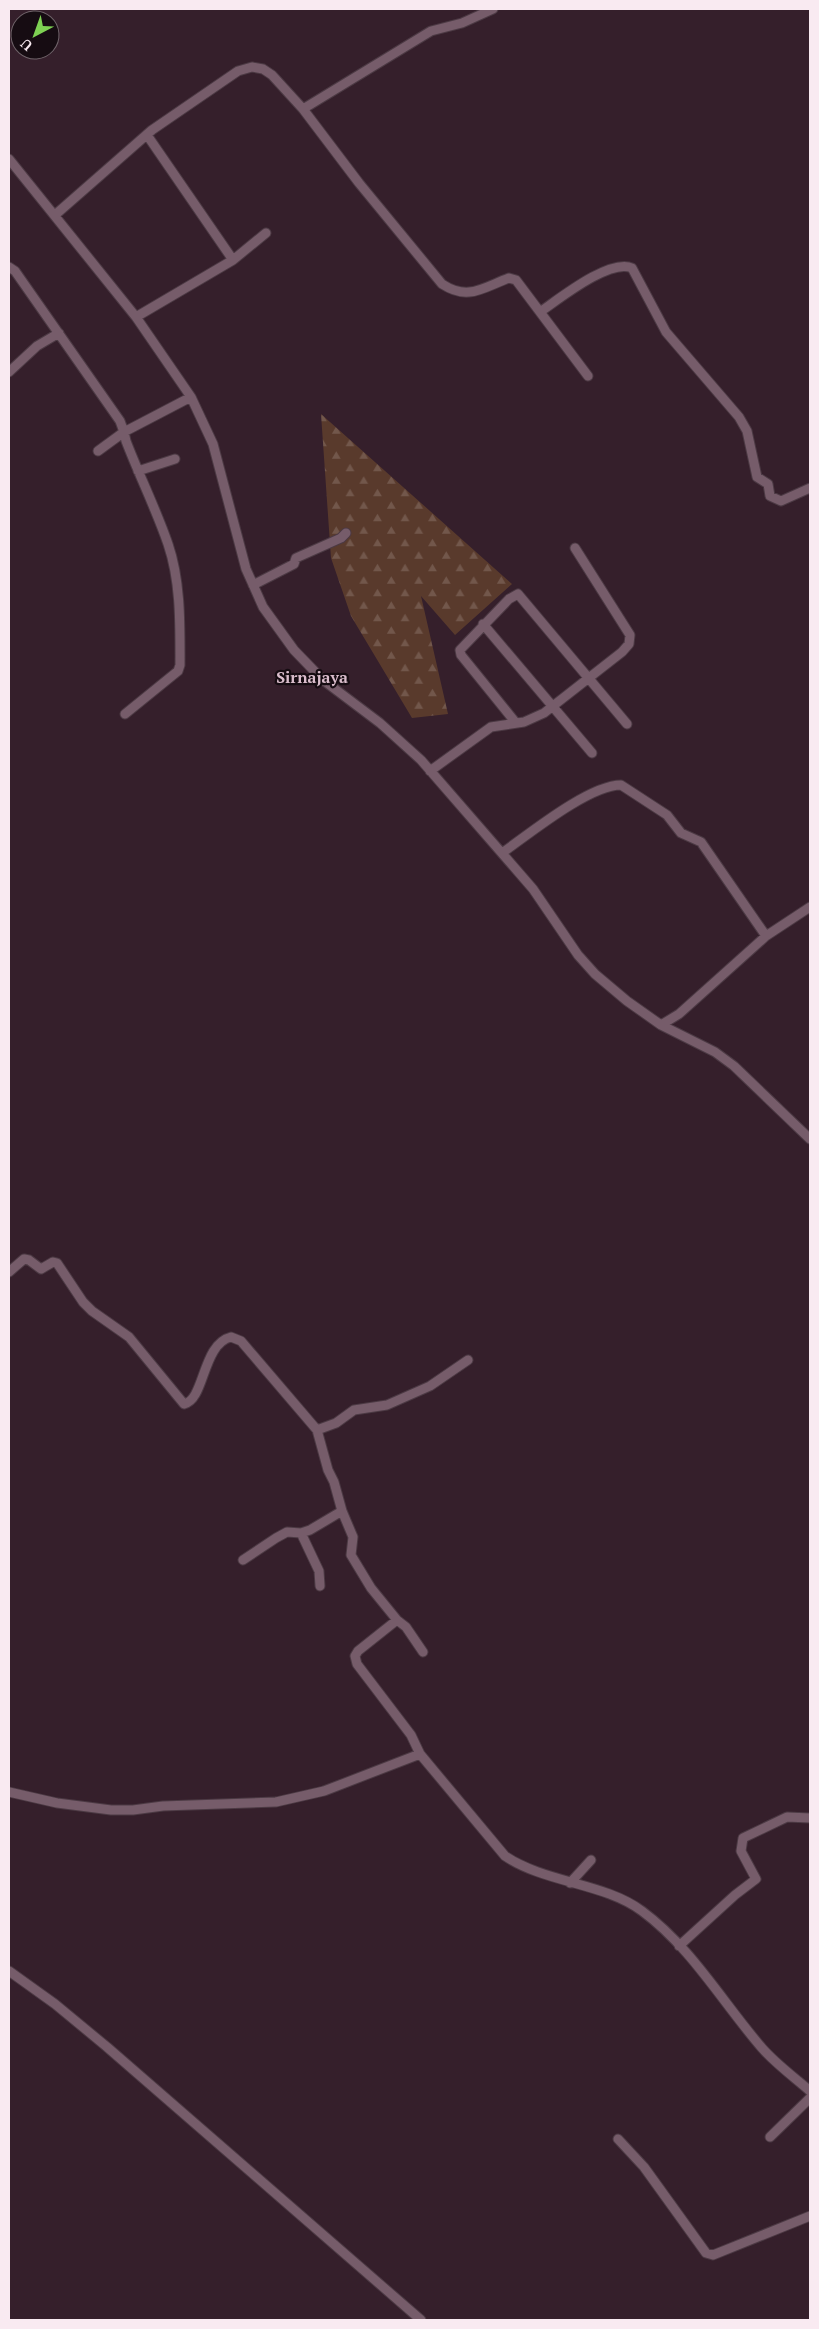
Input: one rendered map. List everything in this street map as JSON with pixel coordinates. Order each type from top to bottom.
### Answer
[{"type":"street","points":[[303,110],[431,31],[462,23],[494,9]]},
{"type":"street","points":[[55,216],[147,135],[226,78],[238,71],[252,67],[262,69],[272,75],[303,110],[359,183],[442,284],[453,291],[469,293],[512,278],[519,283],[588,376]]},
{"type":"street","points":[[147,135],[233,260]]},
{"type":"street","points":[[9,159],[136,317],[191,396],[213,444],[226,488],[234,530],[246,569],[263,607],[294,650],[324,680],[398,738],[430,771],[533,889],[586,965],[627,1001],[661,1025],[715,1052],[734,1066],[810,1139]]},
{"type":"street","points":[[136,317],[233,260],[266,233]]},
{"type":"street","points":[[540,312],[597,274],[626,265],[632,268],[666,332],[739,416],[747,431],[756,477],[768,484],[770,496],[781,501],[810,488]]},
{"type":"street","points":[[9,267],[15,271],[113,409],[124,432],[168,544],[181,628],[180,665],[178,671],[125,714]]},
{"type":"street","points":[[9,372],[38,346],[59,332]]},
{"type":"street","points":[[98,451],[124,432],[191,396]]},
{"type":"street","points":[[138,471],[175,459]]},
{"type":"street","points":[[253,585],[294,564],[296,558],[341,538],[346,533]]},
{"type":"street","points":[[430,771],[491,726],[533,719],[552,707],[622,652],[629,644],[630,635],[575,548]]},
{"type":"street","points":[[516,723],[460,655],[463,646],[514,594],[518,594],[627,724]]},
{"type":"street","points":[[483,624],[592,753]]},
{"type":"street","points":[[502,853],[563,810],[605,787],[621,785],[667,815],[681,833],[701,842],[766,936]]},
{"type":"street","points":[[661,1025],[686,1008],[766,936],[810,906]]},
{"type":"street","points":[[9,1272],[24,1259],[41,1269],[53,1262],[57,1264],[83,1302],[92,1311],[129,1336],[184,1404],[192,1399],[213,1352],[227,1338],[237,1339],[317,1430],[328,1470],[353,1537],[351,1555],[371,1588],[406,1628],[423,1652]]},
{"type":"street","points":[[317,1430],[336,1423],[354,1410],[387,1405],[430,1386],[468,1360]]},
{"type":"street","points":[[243,1560],[288,1532],[301,1533],[342,1511]]},
{"type":"street","points":[[301,1533],[319,1571],[320,1586]]},
{"type":"street","points":[[398,1620],[358,1651],[355,1656],[357,1664],[411,1735],[420,1754],[505,1856],[514,1862],[570,1883],[602,1892],[634,1906],[653,1920],[679,1946],[762,2047],[810,2091]]},
{"type":"street","points":[[9,1792],[64,1804],[112,1810],[133,1810],[163,1806],[276,1802],[324,1791],[420,1754]]},
{"type":"street","points":[[679,1946],[735,1895],[756,1879],[741,1850],[742,1838],[787,1817],[810,1818]]},
{"type":"street","points":[[570,1883],[590,1860]]},
{"type":"street","points":[[9,1971],[56,2004],[107,2047],[421,2320]]},
{"type":"street","points":[[770,2137],[810,2098]]},
{"type":"street","points":[[618,2139],[644,2167],[706,2253],[713,2255],[810,2216]]},
{"type":"green space","points":[[321,414],[512,584],[455,635],[421,596],[448,714],[412,718],[351,616],[331,558]]},
{"type":"district","name":"Sirnajaya","points":[[312,677]]}]
